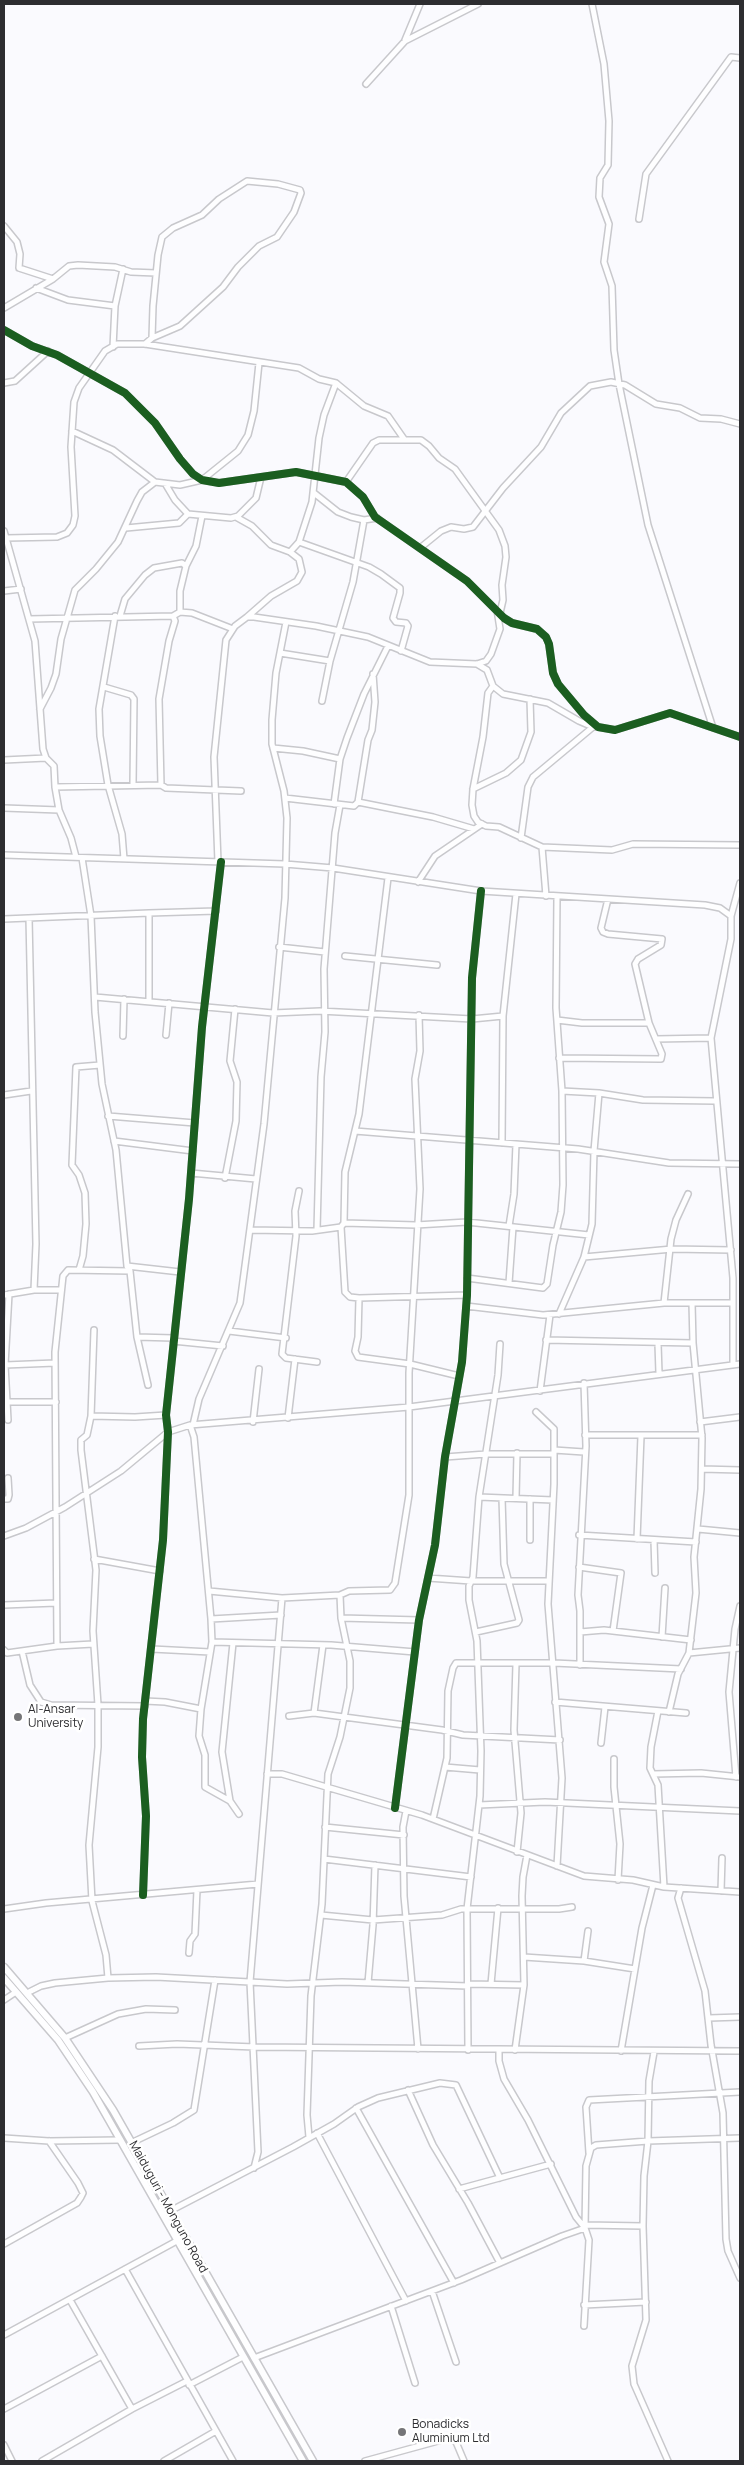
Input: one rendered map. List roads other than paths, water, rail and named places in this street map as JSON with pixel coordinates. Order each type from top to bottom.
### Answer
[{"type":"main road","name":"Maiduguri - Monguno Road","points":[[4,1967],[65,2038],[133,2142],[170,2211],[182,2239],[243,2357],[303,2461]]},
{"type":"main road","name":"Maiduguri - Monguno Road","points":[[4,1978],[62,2046],[93,2092],[120,2140],[254,2358],[313,2461]]},
{"type":"street","points":[[366,84],[405,41],[420,4]]},
{"type":"street","points":[[405,41],[478,4]]},
{"type":"street","points":[[592,4],[606,83],[608,166],[600,178],[599,197],[610,224],[604,262],[612,286],[614,350],[619,384],[648,525],[712,728]]},
{"type":"street","points":[[639,220],[646,174],[730,57],[740,58]]},
{"type":"street","points":[[145,344],[152,338],[180,326],[223,287],[238,267],[259,246],[277,237],[294,212],[301,194],[300,190],[247,181],[218,198],[202,215],[173,228],[162,237],[152,306],[152,338]]},
{"type":"street","points":[[4,226],[17,242],[20,254],[19,268],[53,279]]},
{"type":"street","points":[[4,308],[53,279],[69,266],[123,269],[156,274]]},
{"type":"street","points":[[113,346],[115,306],[123,269]]},
{"type":"street","points":[[36,288],[68,300],[115,306]]},
{"type":"street","points":[[4,330],[32,346],[48,351],[125,394],[155,423],[180,459],[193,474],[202,480]]},
{"type":"street","points":[[6,538],[57,537],[67,533],[73,525],[75,516],[71,471],[74,402],[88,374],[105,351],[116,344],[145,344],[293,367],[319,379],[336,383],[364,406],[388,416],[404,438]]},
{"type":"street","points":[[4,383],[15,381],[48,351]]},
{"type":"street","points":[[202,480],[238,451],[248,435],[254,411],[259,362]]},
{"type":"street","points":[[420,548],[441,531],[451,527],[464,529],[473,527],[541,447],[561,413],[590,386],[611,382],[619,384],[633,388],[656,404],[680,408],[700,418],[721,419],[740,424]]},
{"type":"street","points":[[290,552],[299,542],[305,527],[314,493],[322,423],[336,383]]},
{"type":"street","points":[[72,431],[113,450],[155,482],[180,485],[202,480],[219,483],[296,472],[316,474],[346,482],[363,497],[377,518],[467,580],[484,600],[512,624],[537,629],[546,637],[549,644],[553,673],[558,684],[596,727]]},
{"type":"street","points":[[247,617],[368,637],[401,652],[430,662],[477,664],[486,661],[491,654],[500,629],[498,611],[504,600],[502,585],[506,565],[505,546],[499,530],[484,512],[455,469],[439,458],[421,440],[404,438],[379,440],[373,443],[346,482]]},
{"type":"street","points":[[236,517],[256,498],[260,477]]},
{"type":"street","points":[[39,711],[56,674],[66,620],[75,590],[96,569],[118,542],[142,492],[155,482]]},
{"type":"street","points":[[144,1895],[146,1816],[142,1757],[145,1704],[160,1571],[168,1432],[166,1414],[191,1173],[204,1006],[216,911],[219,862],[214,790],[214,757],[226,640],[233,629],[271,596],[297,581],[302,572],[299,559],[290,552],[271,545],[252,526],[236,517],[188,514],[175,500],[166,484]]},
{"type":"street","points":[[314,493],[338,512],[364,520],[377,518]]},
{"type":"street","points":[[126,528],[179,522],[188,514]]},
{"type":"street","points":[[180,612],[180,591],[186,566],[196,546],[202,516]]},
{"type":"street","points":[[322,701],[330,661],[357,562],[364,520]]},
{"type":"street","points":[[4,531],[29,620],[38,666],[39,711],[43,749],[46,758],[54,766],[59,810],[71,838],[76,857]]},
{"type":"street","points":[[299,542],[357,562],[381,574],[400,588],[393,618],[396,622],[406,623],[408,626],[401,652]]},
{"type":"street","points":[[124,859],[122,834],[108,785],[100,736],[100,709],[118,616],[124,600],[145,575],[154,568],[182,563],[186,566]]},
{"type":"street","points":[[4,591],[21,589]]},
{"type":"street","points":[[29,620],[66,620],[84,617],[118,616],[173,616],[180,612],[192,613],[233,629]]},
{"type":"street","points":[[161,785],[159,699],[169,641],[176,621],[173,616]]},
{"type":"street","points":[[230,1801],[205,1787],[205,1755],[199,1736],[201,1709],[212,1642],[209,1591],[192,1425],[199,1399],[240,1303],[264,1124],[284,898],[287,818],[285,798],[273,748],[272,720],[280,653],[286,622]]},
{"type":"street","points":[[317,1230],[321,1077],[325,1032],[325,952],[340,759],[373,674],[388,646]]},
{"type":"street","points":[[280,653],[330,661]]},
{"type":"street","points":[[477,664],[487,670],[493,686],[503,694],[548,703],[596,727],[615,730],[670,713],[740,737]]},
{"type":"street","points":[[285,798],[354,806],[358,802],[368,740],[372,730],[375,702],[373,674]]},
{"type":"street","points":[[493,686],[488,693],[483,736],[473,790],[474,816],[482,824],[499,827],[542,847],[612,850],[634,844],[740,845]]},
{"type":"street","points":[[104,687],[131,695],[134,699],[133,784]]},
{"type":"street","points":[[473,790],[506,774],[521,760],[531,732],[530,699]]},
{"type":"street","points":[[521,838],[528,787],[533,776],[596,727]]},
{"type":"street","points":[[273,748],[303,751],[340,759]]},
{"type":"street","points":[[4,760],[46,758]]},
{"type":"street","points":[[55,787],[133,784],[161,785],[166,788],[241,791]]},
{"type":"street","points":[[358,802],[433,817],[474,828]]},
{"type":"street","points":[[4,808],[59,810]]},
{"type":"street","points":[[418,882],[435,856],[482,824]]},
{"type":"street","points":[[542,847],[546,896]]},
{"type":"street","points":[[4,855],[285,864],[333,868],[480,891],[706,905],[720,908],[731,916]]},
{"type":"street","points":[[82,858],[91,916],[100,1065],[120,1185],[122,1227],[127,1266],[130,1272],[137,1337],[148,1385]]},
{"type":"street","points":[[388,878],[377,958],[372,1014],[355,1131],[345,1172],[342,1225],[345,1292],[350,1297],[359,1298],[467,1295]]},
{"type":"street","points":[[733,1365],[733,1278],[715,1101],[711,1038],[731,939],[731,916],[740,883]]},
{"type":"street","points":[[395,1808],[419,1620],[435,1545],[445,1457],[459,1376],[466,1306],[472,978],[480,891]]},
{"type":"street","points":[[502,1143],[503,1016],[516,894]]},
{"type":"street","points":[[467,1278],[546,1287],[561,1212],[564,1185],[562,1091],[558,1058],[557,1020],[557,897]]},
{"type":"street","points":[[558,1058],[661,1059],[662,1054],[649,1023],[636,964],[638,959],[661,945],[662,939],[603,932],[601,928],[608,899]]},
{"type":"street","points":[[4,919],[216,911]]},
{"type":"street","points":[[149,913],[149,1001]]},
{"type":"street","points":[[28,918],[36,1244],[34,1290]]},
{"type":"street","points":[[279,947],[325,952]]},
{"type":"street","points":[[345,956],[437,965]]},
{"type":"street","points":[[95,997],[274,1013],[324,1011],[472,1019],[503,1016]]},
{"type":"street","points":[[123,1036],[124,999]]},
{"type":"street","points":[[166,1035],[169,1003]]},
{"type":"street","points":[[225,1178],[236,1121],[236,1082],[230,1061],[235,1009]]},
{"type":"street","points":[[209,1591],[282,1598],[390,1590],[395,1584],[409,1495],[410,1364],[416,1224],[420,1189],[415,1079],[420,1051],[419,1015]]},
{"type":"street","points":[[557,1020],[582,1023],[649,1023]]},
{"type":"street","points":[[656,1039],[711,1038]]},
{"type":"street","points":[[79,1270],[83,1256],[86,1224],[85,1193],[79,1175],[72,1166],[76,1066],[100,1065]]},
{"type":"street","points":[[4,1095],[31,1091]]},
{"type":"street","points":[[562,1091],[599,1093],[643,1100],[715,1101]]},
{"type":"street","points":[[560,1314],[584,1257],[589,1235],[594,1202],[594,1150],[599,1093]]},
{"type":"street","points":[[108,1116],[195,1123]]},
{"type":"street","points":[[355,1131],[594,1150],[669,1163],[740,1164]]},
{"type":"street","points":[[114,1141],[193,1150]]},
{"type":"street","points":[[509,1283],[516,1144]]},
{"type":"street","points":[[191,1173],[225,1178],[256,1179]]},
{"type":"street","points":[[299,1191],[295,1211],[295,1231],[283,1357],[317,1362]]},
{"type":"street","points":[[664,1303],[672,1249],[671,1239],[676,1220],[688,1194]]},
{"type":"street","points":[[250,1230],[295,1231],[317,1230],[342,1225],[467,1222],[589,1235]]},
{"type":"street","points":[[584,1257],[672,1249],[731,1250]]},
{"type":"street","points":[[127,1266],[180,1272]]},
{"type":"street","points":[[57,1646],[55,1363],[60,1290],[64,1273],[68,1270],[130,1272]]},
{"type":"street","points":[[733,1278],[740,1278]]},
{"type":"street","points":[[8,1420],[7,1402],[4,1393],[7,1294],[34,1290],[60,1290]]},
{"type":"street","points":[[359,1298],[358,1338],[355,1351],[358,1357],[410,1364],[459,1376]]},
{"type":"street","points":[[466,1306],[550,1315],[664,1303],[732,1303]]},
{"type":"street","points":[[669,1712],[681,1669],[690,1653],[696,1593],[694,1557],[702,1469],[702,1435],[695,1370],[692,1303]]},
{"type":"street","points":[[733,1313],[740,1313]]},
{"type":"street","points":[[540,1391],[550,1315]]},
{"type":"street","points":[[94,1330],[91,1416],[87,1436],[81,1440],[96,1570],[93,1644],[98,1705],[98,1747],[89,1830],[92,1900],[106,1955],[108,1978]]},
{"type":"street","points":[[229,1331],[286,1338]]},
{"type":"street","points":[[137,1337],[173,1339],[223,1346]]},
{"type":"street","points":[[546,1340],[658,1344],[693,1343]]},
{"type":"street","points":[[468,2050],[467,1909],[479,1805],[480,1770],[478,1662],[476,1632],[469,1600],[473,1577],[479,1497],[500,1344]]},
{"type":"street","points":[[658,1344],[659,1373]]},
{"type":"street","points":[[288,1418],[295,1359]]},
{"type":"street","points":[[5,1365],[55,1363]]},
{"type":"street","points":[[4,1536],[57,1512],[121,1471],[168,1432],[192,1425],[253,1422],[410,1407],[540,1391],[659,1373],[740,1364]]},
{"type":"street","points":[[253,1422],[259,1369]]},
{"type":"street","points":[[580,1665],[579,1535],[586,1435],[584,1383]]},
{"type":"street","points":[[7,1402],[56,1402]]},
{"type":"street","points":[[536,1412],[554,1429],[548,1604],[554,1662],[555,1702],[560,1740],[562,1804],[557,1866]]},
{"type":"street","points":[[91,1416],[135,1417],[166,1414]]},
{"type":"street","points":[[700,1422],[740,1417]]},
{"type":"street","points":[[586,1435],[702,1435]]},
{"type":"street","points":[[636,1539],[641,1436]]},
{"type":"street","points":[[445,1457],[486,1454],[584,1452]]},
{"type":"street","points":[[516,1498],[517,1453]]},
{"type":"street","points":[[702,1469],[740,1470]]},
{"type":"street","points":[[4,1499],[8,1499],[9,1495],[8,1478]]},
{"type":"street","points":[[479,1497],[553,1500]]},
{"type":"street","points":[[476,1632],[518,1623],[504,1564],[502,1498]]},
{"type":"street","points":[[530,1499],[530,1540]]},
{"type":"street","points":[[698,1529],[740,1533]]},
{"type":"street","points":[[579,1535],[696,1542]]},
{"type":"street","points":[[654,1540],[655,1573]]},
{"type":"street","points":[[94,1559],[160,1571]]},
{"type":"street","points":[[579,1566],[621,1573],[613,1631]]},
{"type":"street","points":[[428,1578],[471,1581],[549,1581]]},
{"type":"street","points":[[662,1637],[665,1588]]},
{"type":"street","points":[[309,2137],[307,2115],[313,1983],[320,1915],[328,1774],[350,1688],[350,1662],[341,1618],[340,1595]]},
{"type":"street","points":[[254,2168],[258,2158],[255,2047],[250,1982],[282,1598]]},
{"type":"street","points":[[4,1605],[56,1603]]},
{"type":"street","points":[[653,1774],[701,1773],[738,1777],[730,1692],[740,1606]]},
{"type":"street","points":[[211,1619],[281,1615]]},
{"type":"street","points":[[341,1618],[419,1620]]},
{"type":"street","points":[[580,1632],[613,1631],[691,1640]]},
{"type":"street","points":[[212,1642],[279,1646],[323,1645],[415,1652]]},
{"type":"street","points":[[234,1643],[222,1752],[230,1801],[238,1814]]},
{"type":"street","points":[[4,1650],[7,1653],[57,1646],[93,1644]]},
{"type":"street","points":[[314,1713],[323,1645]]},
{"type":"street","points":[[690,1653],[740,1648]]},
{"type":"street","points":[[152,1649],[210,1652]]},
{"type":"street","points":[[22,1651],[30,1684],[41,1702],[51,1705],[165,1702],[201,1709]]},
{"type":"street","points":[[433,1819],[445,1767],[448,1691],[453,1668],[456,1663],[516,1664],[554,1662],[580,1665],[606,1664],[681,1669]]},
{"type":"street","points":[[516,1664],[514,1739],[517,1748],[521,1813],[518,1852]]},
{"type":"street","points":[[555,1702],[686,1713]]},
{"type":"street","points":[[601,1743],[605,1707]]},
{"type":"street","points":[[658,1711],[651,1748],[650,1768],[658,1785],[664,1887]]},
{"type":"street","points":[[289,1716],[314,1713],[480,1736],[560,1740]]},
{"type":"street","points":[[614,1759],[620,1844],[618,1880]]},
{"type":"street","points":[[445,1767],[480,1770]]},
{"type":"street","points":[[267,1774],[282,1774],[433,1819],[584,1876],[664,1887],[740,1892]]},
{"type":"street","points":[[479,1805],[519,1802],[616,1804],[740,1811]]},
{"type":"street","points":[[406,1811],[404,1835],[406,1917],[418,2049]]},
{"type":"street","points":[[325,1827],[404,1835]]},
{"type":"street","points":[[515,2050],[524,1985],[523,1878],[527,1855]]},
{"type":"street","points":[[721,1891],[722,1858]]},
{"type":"street","points":[[324,1859],[471,1877]]},
{"type":"street","points":[[368,1983],[373,1920],[374,1865]]},
{"type":"street","points":[[4,1909],[46,1903],[258,1884]]},
{"type":"street","points":[[621,2051],[635,1969],[653,1885]]},
{"type":"street","points":[[680,1888],[678,1898],[701,1973],[709,2018],[712,2052],[720,2092],[726,2240],[728,2251],[740,2278]]},
{"type":"street","points":[[189,1953],[190,1941],[195,1934],[196,1890]]},
{"type":"street","points":[[320,1915],[373,1920],[442,1915],[467,1909],[498,1908],[523,1910],[572,1907]]},
{"type":"street","points":[[491,1984],[498,1908]]},
{"type":"street","points":[[584,1961],[588,1931]]},
{"type":"street","points":[[524,1957],[584,1961],[635,1969]]},
{"type":"street","points":[[26,1992],[55,1983],[108,1978],[215,1980],[287,1984],[524,1985]]},
{"type":"street","points":[[133,2142],[173,2123],[194,2110],[215,1980]]},
{"type":"street","points":[[4,2000],[16,1992]]},
{"type":"street","points":[[65,2038],[118,2014],[146,2009],[175,2010]]},
{"type":"street","points":[[709,2018],[740,2017]]},
{"type":"street","points":[[139,2046],[204,2045],[654,2052],[740,2051]]},
{"type":"street","points":[[499,2050],[499,2061],[504,2079],[551,2164],[576,2217],[585,2227]]},
{"type":"street","points":[[654,2052],[644,2176],[643,2226],[646,2320],[632,2366],[634,2384],[668,2461]]},
{"type":"street","points":[[170,2211],[254,2168],[317,2133],[356,2108],[378,2098],[408,2090],[449,2083],[456,2085],[500,2178]]},
{"type":"street","points":[[408,2090],[433,2145],[500,2263]]},
{"type":"street","points":[[584,2326],[589,2240],[585,2227],[586,2166],[589,2153],[586,2107],[589,2100],[740,2092]]},
{"type":"street","points":[[356,2108],[454,2283]]},
{"type":"street","points":[[317,2133],[406,2301]]},
{"type":"street","points":[[4,2138],[49,2141],[120,2140]]},
{"type":"street","points":[[589,2153],[596,2145],[740,2138]]},
{"type":"street","points":[[4,2244],[77,2203],[83,2193],[49,2141]]},
{"type":"street","points":[[459,2188],[551,2164]]},
{"type":"street","points":[[254,2358],[454,2283],[585,2227],[643,2226]]},
{"type":"street","points":[[4,2335],[182,2239]]},
{"type":"street","points":[[125,2269],[233,2461]]},
{"type":"street","points":[[432,2291],[456,2362]]},
{"type":"street","points":[[70,2300],[132,2409]]},
{"type":"street","points":[[584,2305],[646,2302]]},
{"type":"street","points":[[391,2306],[415,2383]]},
{"type":"street","points":[[4,2409],[102,2356]]},
{"type":"street","points":[[42,2461],[132,2409],[243,2357]]},
{"type":"street","points":[[164,2461],[216,2431]]},
{"type":"street","points":[[365,2461],[449,2438],[456,2442],[464,2461]]},
{"type":"street","points":[[4,2445],[12,2461]]},
{"type":"place","name":"Al-Ansar University","points":[[18,1717]]},
{"type":"place","name":"Bonadicks Aluminium Ltd","points":[[402,2432]]}]
